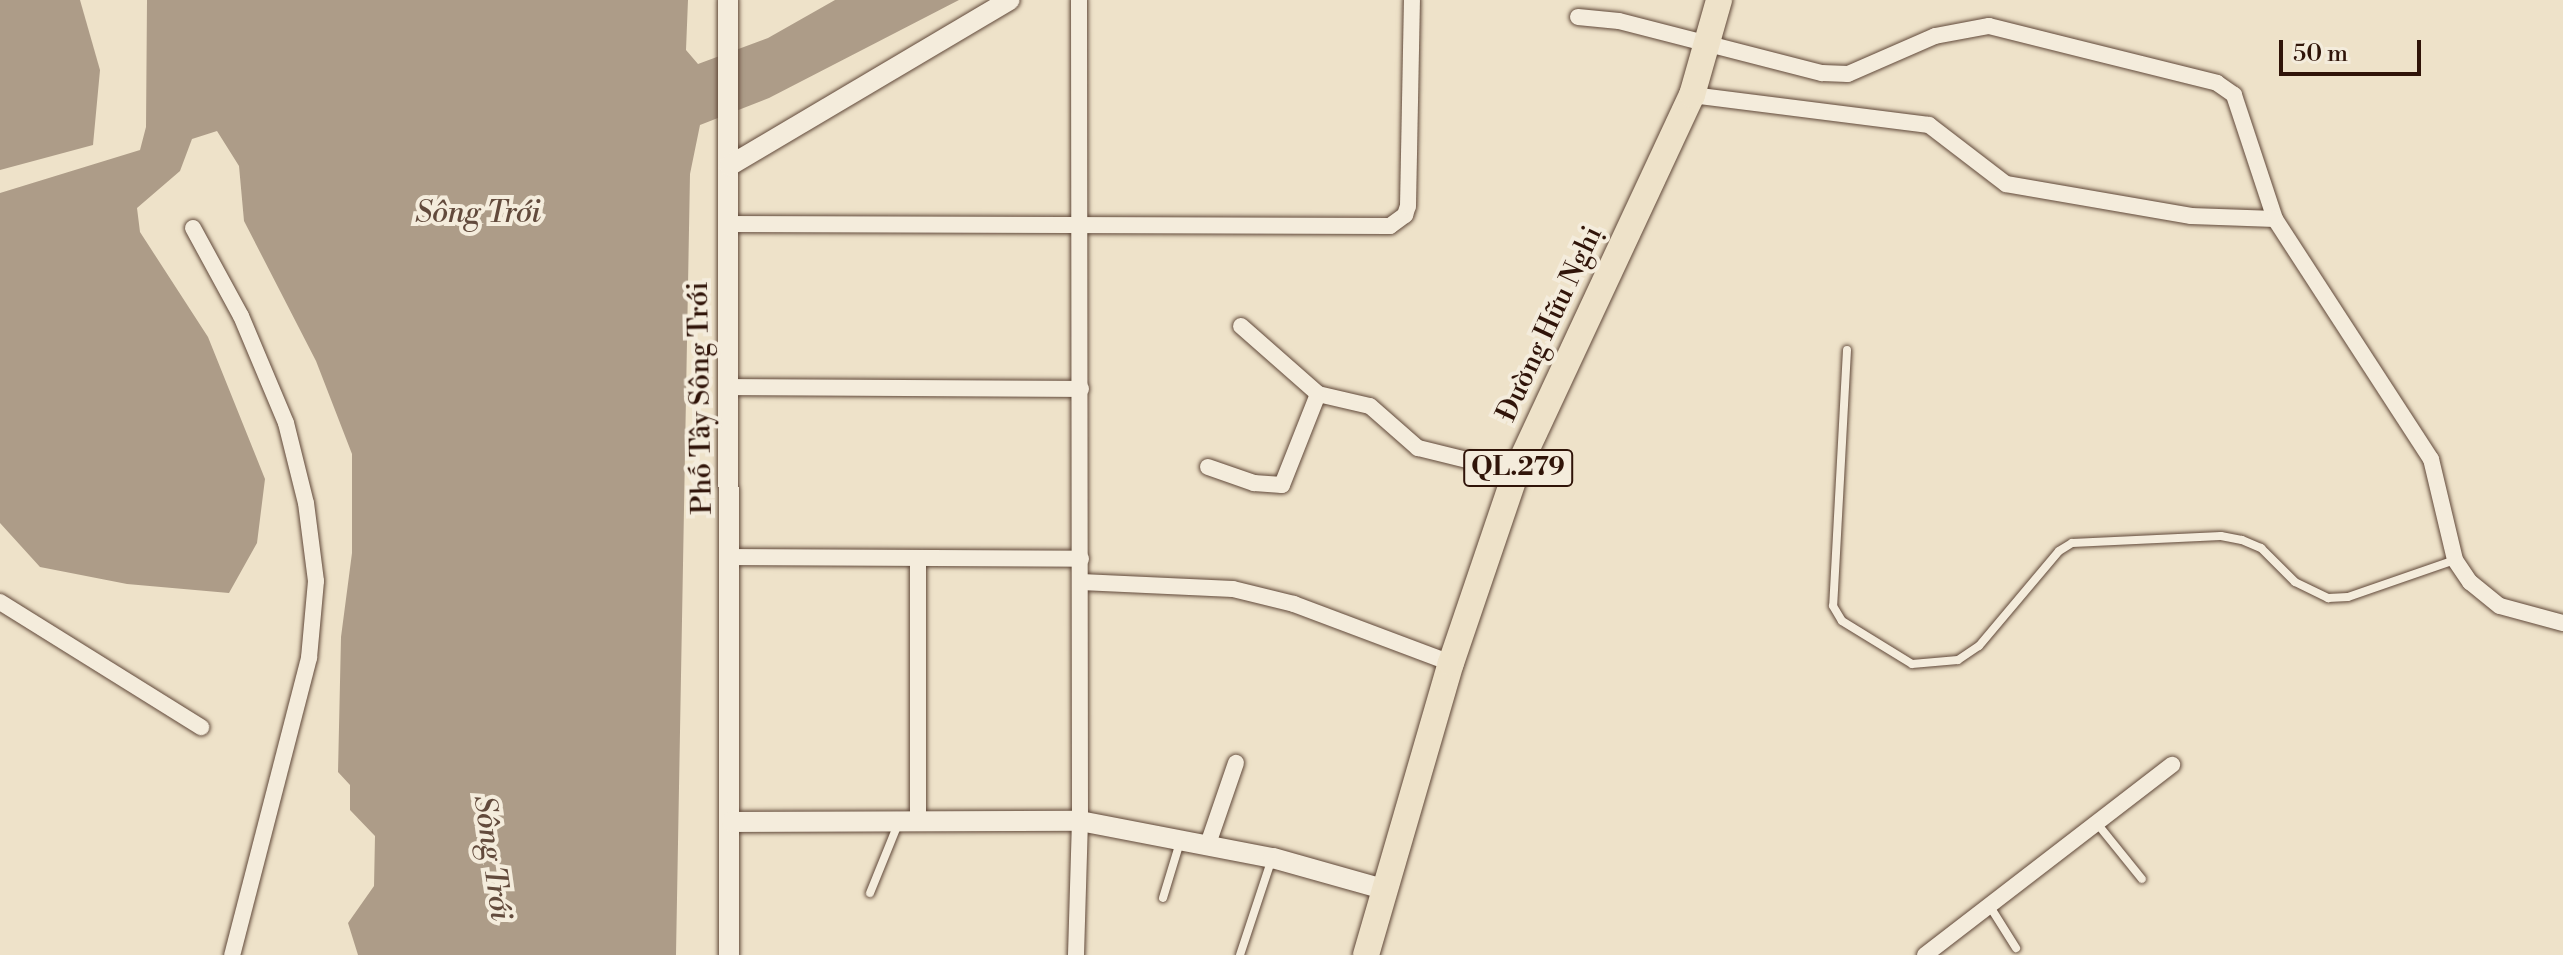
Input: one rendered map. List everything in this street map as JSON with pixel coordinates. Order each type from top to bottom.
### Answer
[{"type":"highway","name":"Đường Hữu Nghị","points":[[1366,955],[1451,663],[1516,472],[1692,95],[1719,0]]},
{"type":"street","name":"Phố Tây Sông Trới","points":[[728,0],[729,166],[726,224],[732,822],[729,955]]},
{"type":"street","points":[[729,166],[1010,0]]},
{"type":"street","points":[[1076,955],[1081,582],[1079,0]]},
{"type":"street","points":[[726,224],[1390,226],[1400,221],[1408,206],[1412,0]]},
{"type":"street","points":[[1578,17],[1619,21],[1704,47],[1822,73],[1848,74],[1935,36],[1989,26],[2217,83],[2234,95],[2275,219],[2431,459],[2455,560],[2470,582],[2500,606],[2563,623]]},
{"type":"street","points":[[1692,95],[1929,125],[2006,184],[2191,216],[2275,219]]},
{"type":"street","points":[[193,228],[241,316],[286,423],[306,503],[316,581],[309,658],[232,955]]},
{"type":"street","points":[[1241,326],[1318,394],[1370,406],[1410,442],[1430,453],[1516,472]]},
{"type":"street","points":[[727,387],[1081,389]]},
{"type":"street","points":[[1208,467],[1254,483],[1282,485],[1318,394]]},
{"type":"street","points":[[731,557],[1081,559]]},
{"type":"street","points":[[908,823],[918,558]]},
{"type":"street","points":[[1081,582],[1233,589],[1294,604],[1451,663]]},
{"type":"street","points":[[0,602],[201,727]]},
{"type":"street","points":[[1207,847],[1236,763]]},
{"type":"street","points":[[1925,955],[1987,903],[2172,765]]},
{"type":"street","points":[[732,822],[1080,821],[1273,858],[1383,889]]},
{"type":"lane","points":[[1847,350],[1833,606],[1842,621],[1912,664],[1958,660],[1979,646],[2059,551],[2072,543],[2221,536],[2242,540],[2261,548],[2295,582],[2328,598],[2348,597],[2455,560]]},
{"type":"lane","points":[[2096,822],[2142,879]]},
{"type":"lane","points":[[870,893],[908,823]]},
{"type":"lane","points":[[1163,898],[1180,842]]},
{"type":"lane","points":[[1240,955],[1273,858]]},
{"type":"lane","points":[[1987,903],[2016,948]]},
{"type":"water","points":[[0,0],[80,0],[100,70],[93,145],[0,170]]},
{"type":"water","name":"Sông Trới","points":[[147,0],[688,0],[686,50],[698,64],[768,38],[835,0],[959,0],[769,98],[700,125],[690,174],[676,955],[358,955],[348,923],[374,886],[375,836],[350,810],[350,785],[338,772],[341,637],[352,553],[352,454],[316,361],[244,221],[239,166],[217,131],[192,139],[180,171],[137,208],[140,232],[208,337],[265,479],[257,543],[229,593],[127,584],[40,567],[0,523],[0,193],[140,150],[146,127]]}]
